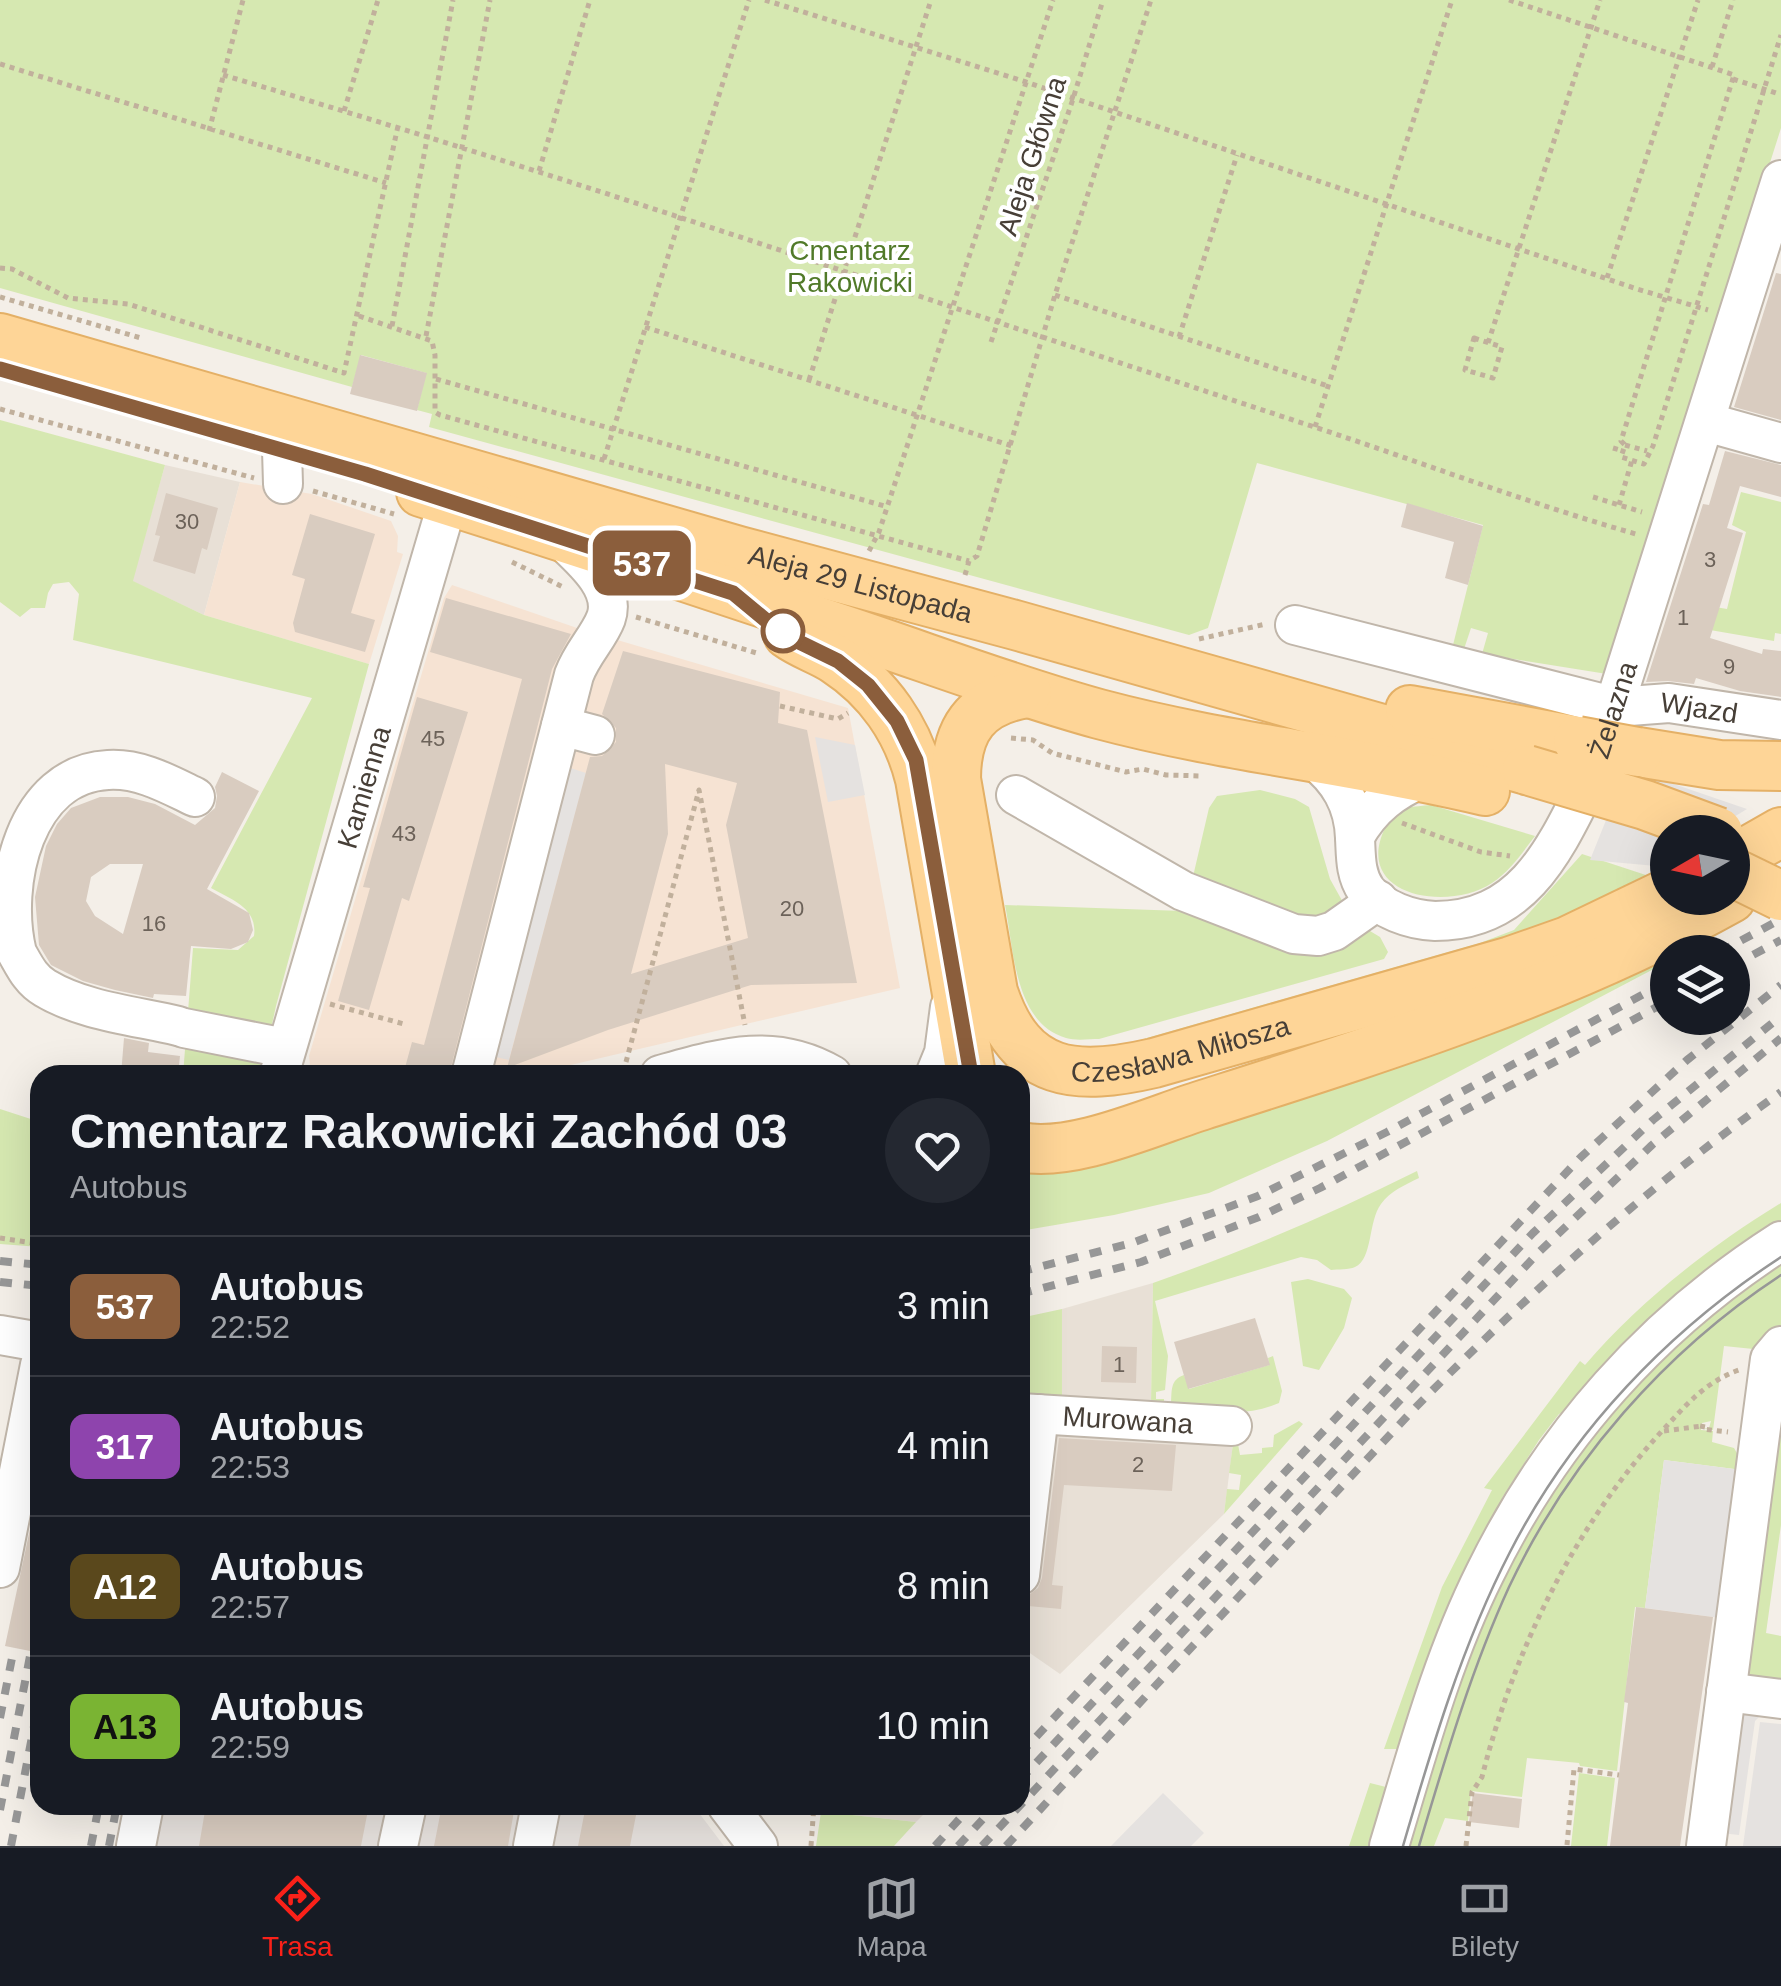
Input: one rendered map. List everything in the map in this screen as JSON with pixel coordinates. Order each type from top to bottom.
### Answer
[{"type":"main road","name":"Aleja 29 Listopada","points":[[0,338],[738,551],[1098,648],[1523,785]]},
{"type":"main road","name":"Aleja 29 Listopada","points":[[0,369],[284,476],[448,501],[1027,694],[1168,731],[1292,756],[1424,776],[1523,785],[1645,805],[1672,815]]},
{"type":"main road","points":[[733,593],[768,622],[838,661],[868,685],[897,721],[916,760]]},
{"type":"main road","points":[[969,1065],[916,760],[918,728],[926,700],[955,670],[990,656],[1052,660],[1098,648]]},
{"type":"main road","name":"Czesława Miłosza","points":[[1027,694],[993,702],[969,725],[960,745],[956,778],[1000,1015],[1024,1048],[1066,1071],[1104,1073],[1154,1064],[1511,960],[1568,941],[1650,902]]},
{"type":"main road","points":[[1253,695],[1323,694],[1719,766],[1781,766]]},
{"type":"main road","points":[[1523,785],[1650,838]]},
{"type":"main road","points":[[1750,850],[1781,832]]},
{"type":"main road","points":[[1750,849],[1781,865]]},
{"type":"main road","name":"Czesława Miłosza","points":[[1750,885],[1781,865]]},
{"type":"main road","points":[[1750,881],[1781,896]]},
{"type":"main road","name":"Czesława Miłosza","points":[[1030,1148],[1046,1150],[1107,1135],[1449,1024],[1605,963],[1697,915]]},
{"type":"street","name":"Żelazna","points":[[1378,900],[1408,917],[1470,918],[1506,902],[1528,883],[1556,845],[1593,773],[1616,707],[1706,422],[1726,304],[1781,180]]},
{"type":"street","points":[[1706,422],[1781,443]]},
{"type":"street","name":"Kamienna","points":[[282,1062],[448,501]]},
{"type":"street","points":[[475,1065],[578,730],[581,655],[608,612],[599,580],[557,536]]},
{"type":"street","name":"Wjazd","points":[[1295,625],[1616,707],[1669,702],[1781,720]]},
{"type":"street","points":[[1016,796],[1184,891],[1294,934],[1318,936],[1334,931],[1378,900],[1366,890],[1359,875],[1355,836],[1340,785],[1292,756]]},
{"type":"street","points":[[195,797],[151,776],[132,772],[108,770],[61,784],[35,810],[12,854],[4,888],[12,942],[28,974],[45,988],[88,1004],[181,1027],[282,1062]]},
{"type":"street","points":[[1355,836],[1379,803],[1398,788],[1424,776]]},
{"type":"street","points":[[938,1065],[948,1033],[953,970]]},
{"type":"street","points":[[672,1065],[753,1054],[791,1057],[809,1065]]},
{"type":"street","points":[[1390,1846],[1462,1626],[1497,1548],[1528,1494],[1584,1416],[1639,1354],[1712,1290],[1781,1242]]},
{"type":"street","points":[[0,1335],[30,1340]]},
{"type":"street","points":[[1706,1846],[1776,1353]]},
{"type":"street","name":"Murowana","points":[[1030,1413],[1232,1426]]},
{"type":"street","points":[[0,1568],[30,1416]]},
{"type":"street","points":[[1726,1692],[1781,1699]]},
{"type":"street","points":[[136,1846],[142,1815]]},
{"type":"street","points":[[398,1846],[405,1815]]},
{"type":"street","points":[[533,1846],[539,1815]]},
{"type":"street","points":[[735,1815],[758,1846]]},
{"type":"path","points":[[344,110],[378,0]]},
{"type":"path","points":[[392,326],[453,0]]},
{"type":"path","points":[[426,337],[490,0]]},
{"type":"path","points":[[539,171],[590,0]]},
{"type":"path","points":[[604,459],[749,0]]},
{"type":"path","points":[[765,0],[1026,82],[1607,279],[1696,306],[1726,304]]},
{"type":"path","points":[[809,380],[931,0]]},
{"type":"path","points":[[868,554],[888,507],[1052,0]]},
{"type":"path","name":"Aleja Główna","points":[[991,342],[1103,0]]},
{"type":"path","points":[[359,316],[432,341],[436,412],[440,416],[969,560],[977,556],[1056,294],[1152,0]]},
{"type":"path","points":[[1315,427],[1452,0]]},
{"type":"path","points":[[1509,0],[1734,75],[1622,441],[1621,457],[1644,464],[1781,34]]},
{"type":"path","points":[[1488,343],[1600,0]]},
{"type":"path","points":[[1607,279],[1698,0]]},
{"type":"path","points":[[1712,67],[1733,0]]},
{"type":"path","points":[[209,131],[241,1]]},
{"type":"path","points":[[0,64],[386,184]]},
{"type":"path","points":[[224,75],[539,171],[1636,534]]},
{"type":"path","points":[[1733,79],[1776,93]]},
{"type":"path","points":[[0,268],[12,269],[68,298],[128,304],[344,373],[398,126]]},
{"type":"path","points":[[1179,337],[1238,155]]},
{"type":"path","points":[[1056,294],[1328,386]]},
{"type":"path","points":[[645,327],[1012,446]]},
{"type":"path","points":[[1474,338],[1488,343],[1502,346],[1492,378],[1464,370],[1474,338]]},
{"type":"path","points":[[436,379],[888,507]]},
{"type":"path","points":[[0,409],[284,476],[390,512],[404,522]]},
{"type":"path","points":[[1613,448],[1624,448],[1654,461]]},
{"type":"path","points":[[1619,505],[1632,460]]},
{"type":"path","points":[[1593,497],[1646,513]]},
{"type":"path","points":[[504,558],[566,589]]},
{"type":"path","points":[[964,580],[969,560]]},
{"type":"path","points":[[634,617],[776,660]]},
{"type":"path","points":[[1194,640],[1262,624],[1295,625]]},
{"type":"path","points":[[780,706],[838,719],[854,709]]},
{"type":"path","points":[[999,743],[1008,738],[1033,740],[1052,753],[1126,772],[1143,769]]},
{"type":"path","points":[[644,1065],[700,790],[748,1038]]},
{"type":"path","points":[[1395,819],[1494,856],[1512,856],[1556,845]]},
{"type":"path","points":[[336,1006],[404,1024]]},
{"type":"path","points":[[0,1238],[30,1242]]},
{"type":"path","points":[[1466,1846],[1472,1792],[1482,1777],[1512,1686],[1554,1586],[1585,1530],[1636,1460],[1702,1388],[1776,1353]]},
{"type":"path","points":[[1661,1432],[1702,1426]]},
{"type":"path","points":[[1566,1844],[1574,1769],[1619,1775]]},
{"type":"path","points":[[811,1846],[813,1815]]},
{"type":"shaded area","points":[[165,465],[240,482],[204,615],[132,581]]},
{"type":"shaded area","points":[[240,482],[312,494],[391,521],[398,536],[397,552],[403,554],[369,664],[204,615]]},
{"type":"shaded area","points":[[452,585],[580,629],[848,708],[900,988],[571,1065],[310,1065],[309,1056],[444,598]]},
{"type":"shaded area","points":[[815,737],[855,745],[865,795],[828,802]]},
{"type":"shaded area","points":[[564,766],[586,773],[509,1060],[487,1055]]},
{"type":"shaded area","points":[[1627,768],[1747,809],[1737,815],[1650,815],[1650,865],[1590,860]]},
{"type":"shaded area","points":[[1153,1283],[1151,1403],[1062,1397],[1062,1309]]},
{"type":"shaded area","points":[[1048,1431],[1233,1444],[1224,1514],[1060,1674],[1030,1653],[1030,1594]]},
{"type":"shaded area","points":[[1664,1460],[1742,1470],[1721,1618],[1645,1608]]},
{"type":"shaded area","points":[[1768,1708],[1755,1721],[1739,1835],[1721,1833],[1739,1717],[1743,1712]]},
{"type":"shaded area","points":[[1760,1722],[1781,1724],[1781,1846],[1743,1846]]},
{"type":"shaded area","points":[[1163,1793],[1204,1833],[1191,1846],[1111,1846]]},
{"type":"shaded area","points":[[129,1815],[701,1815],[724,1846],[123,1846]]},
{"type":"shaded area","points":[[852,1815],[923,1815],[916,1822]]},
{"type":"green space","name":"Cmentarz Rakowicki","points":[[0,0],[1781,0],[1781,128],[1607,674],[1482,654],[1488,633],[1471,628],[1464,649],[1453,645],[1483,525],[1257,463],[1208,628],[1189,635],[429,427],[432,414],[417,410],[426,373],[361,355],[352,387],[0,288]]},
{"type":"green space","points":[[0,420],[165,465],[133,581],[204,615],[369,664],[263,1065],[184,1065],[193,948],[238,950],[254,936],[248,912],[211,888],[312,698],[73,640],[79,594],[69,582],[53,584],[45,608],[31,608],[20,617],[0,602]]},
{"type":"green space","points":[[1741,492],[1781,502],[1781,634],[1775,633],[1774,641],[1710,630],[1715,607],[1727,609],[1746,532],[1732,525]]},
{"type":"green space","points":[[1260,790],[1309,807],[1330,879],[1349,913],[1332,928],[1191,885],[1209,808],[1217,796]]},
{"type":"green space","points":[[1431,805],[1535,836],[1504,873],[1474,892],[1431,897],[1410,892],[1393,883],[1382,870],[1378,851],[1394,815],[1407,808]]},
{"type":"green space","points":[[1582,854],[1650,876],[1650,883],[1570,923],[1103,1059],[1084,1056],[1480,943],[1514,930]]},
{"type":"green space","points":[[1005,905],[1183,911],[1365,928],[1380,937],[1388,952],[1384,959],[1099,1039],[1074,1039],[1049,1030],[1026,1001]]},
{"type":"green space","points":[[1650,959],[1650,971],[1327,1141],[1209,1193],[1030,1229],[1030,1172]]},
{"type":"green space","points":[[0,1109],[30,1119],[30,1246],[0,1244]]},
{"type":"green space","points":[[1417,1171],[1419,1178],[1393,1192],[1381,1204],[1365,1256],[1355,1267],[1331,1270],[1317,1260],[1301,1257],[1155,1301],[1168,1356],[1165,1390],[1156,1392],[1156,1399],[1164,1399],[1164,1403],[1151,1403],[1153,1283],[1287,1231]]},
{"type":"green space","points":[[1781,1203],[1781,1231],[1583,1404],[1559,1414],[1539,1440],[1502,1498],[1500,1525],[1402,1749],[1384,1749],[1442,1587],[1492,1490],[1484,1488],[1580,1361],[1585,1365],[1677,1276]]},
{"type":"green space","points":[[1781,1249],[1781,1331],[1763,1350],[1724,1346],[1713,1430],[1703,1428],[1709,1428],[1711,1421],[1702,1423],[1701,1430],[1713,1431],[1712,1442],[1734,1448],[1742,1470],[1664,1460],[1645,1608],[1635,1607],[1617,1771],[1527,1758],[1522,1797],[1471,1791],[1468,1821],[1445,1818],[1434,1846],[1396,1846],[1470,1621],[1574,1438]]},
{"type":"green space","points":[[1308,1279],[1344,1289],[1352,1298],[1344,1328],[1319,1370],[1303,1366],[1291,1282]]},
{"type":"green space","points":[[1062,1309],[1062,1397],[1030,1395],[1030,1316]]},
{"type":"green space","points":[[1273,1356],[1282,1391],[1279,1403],[1239,1412],[1171,1404],[1173,1386],[1179,1377],[1184,1375],[1189,1389],[1269,1365],[1268,1358]]},
{"type":"green space","points":[[1781,1367],[1781,1525],[1766,1633],[1781,1636],[1781,1681],[1745,1673]]},
{"type":"green space","points":[[1299,1421],[1303,1424],[1224,1514],[1227,1489],[1239,1490],[1241,1475],[1229,1473],[1233,1444],[1238,1444],[1240,1455],[1262,1453],[1262,1448],[1273,1447],[1274,1435]]},
{"type":"green space","points":[[1579,1773],[1615,1778],[1607,1846],[1571,1846]]},
{"type":"green space","points":[[1370,1783],[1386,1787],[1368,1846],[1349,1846]]},
{"type":"green space","points":[[821,1815],[916,1822],[894,1846],[816,1846]]},
{"type":"building","points":[[1776,273],[1781,274],[1781,420],[1734,407]]},
{"type":"building","points":[[360,355],[427,373],[417,411],[350,394]]},
{"type":"building","points":[[1725,451],[1781,465],[1781,497],[1740,486],[1727,528],[1743,533],[1710,638],[1762,654],[1763,649],[1781,651],[1781,697],[1740,691],[1696,678],[1694,684],[1646,682],[1703,504],[1709,505]]},
{"type":"building","points":[[166,493],[218,508],[207,550],[202,548],[195,574],[153,561]]},
{"type":"building","points":[[1407,503],[1483,526],[1468,585],[1445,578],[1454,542],[1401,527]]},
{"type":"building","points":[[310,514],[375,534],[351,613],[375,620],[365,652],[295,632],[293,623],[305,579],[292,575]]},
{"type":"building","points":[[446,598],[571,634],[552,669],[452,1065],[406,1065],[412,1042],[424,1045],[522,679],[430,652]]},
{"type":"building","points":[[623,651],[780,692],[778,723],[807,730],[857,983],[751,985],[508,1065],[590,757],[602,756],[616,742],[616,728],[602,714]],"holes":[[[665,764],[737,783],[726,825],[748,938],[631,974],[668,834]]]},
{"type":"building","points":[[417,697],[468,712],[409,901],[402,898],[369,1010],[338,1001],[370,888],[363,887]]},
{"type":"building","points":[[222,772],[259,791],[207,889],[249,913],[253,930],[248,942],[231,949],[191,946],[186,996],[154,994],[153,998],[115,990],[83,981],[51,965],[39,945],[35,897],[46,846],[71,808],[100,797],[128,797],[155,804],[195,825],[215,808],[215,787]],"holes":[[[110,864],[143,864],[123,934],[95,916],[86,901],[91,877]]]},
{"type":"building","points":[[124,1038],[149,1043],[148,1052],[180,1056],[179,1065],[122,1065]]},
{"type":"building","points":[[1255,1318],[1270,1365],[1188,1389],[1174,1342]]},
{"type":"building","points":[[1102,1346],[1137,1347],[1136,1383],[1101,1382]]},
{"type":"building","points":[[1059,1438],[1176,1445],[1172,1491],[1064,1485],[1052,1585],[1063,1586],[1061,1609],[1030,1606],[1030,1594],[1042,1578]]},
{"type":"building","points":[[30,1529],[30,1651],[5,1646]]},
{"type":"building","points":[[1636,1607],[1713,1617],[1680,1846],[1610,1846]]},
{"type":"building","points":[[1473,1793],[1522,1799],[1519,1828],[1469,1822]]},
{"type":"building","points":[[204,1815],[367,1815],[361,1846],[199,1846]]},
{"type":"building","points":[[440,1815],[513,1815],[508,1846],[434,1846]]},
{"type":"building","points":[[584,1815],[636,1815],[630,1846],[578,1846]]},
{"type":"tram line","points":[[1403,1846],[1463,1660],[1493,1587],[1535,1508],[1593,1425],[1626,1387],[1700,1317],[1781,1257]]},
{"type":"tram line","points":[[1419,1846],[1495,1618],[1560,1496],[1590,1453],[1660,1374],[1738,1305],[1781,1275]]},
{"type":"railway","points":[[1750,936],[1781,919]]},
{"type":"railway","points":[[1750,956],[1781,940]]},
{"type":"railway","points":[[1030,1743],[1581,1157],[1687,1060],[1781,985]]},
{"type":"railway","points":[[1030,1269],[1132,1243],[1258,1196],[1387,1132],[1650,991]]},
{"type":"railway","points":[[1030,1291],[1141,1262],[1259,1217],[1650,1011]]},
{"type":"railway","points":[[1030,1769],[1533,1233],[1653,1120],[1781,1016]]},
{"type":"railway","points":[[1030,1795],[1540,1251],[1652,1145],[1781,1038]]},
{"type":"railway","points":[[1006,1846],[1456,1367],[1636,1204],[1781,1092]]},
{"type":"railway","points":[[0,1261],[30,1264]]},
{"type":"railway","points":[[0,1282],[30,1285]]},
{"type":"railway","points":[[0,1718],[14,1648]]},
{"type":"railway","points":[[0,1810],[30,1656]]},
{"type":"railway","points":[[11,1846],[30,1747]]},
{"type":"railway","points":[[91,1846],[97,1815]]},
{"type":"railway","points":[[109,1846],[115,1815]]},
{"type":"railway","points":[[935,1846],[963,1815]]},
{"type":"railway","points":[[958,1846],[987,1815]]},
{"type":"railway","points":[[982,1846],[1011,1815]]},
{"type":"bus line","name":"537","points":[[0,369],[365,474],[733,593],[768,622],[838,661],[875,692],[897,721],[916,760],[969,1065]]}]
